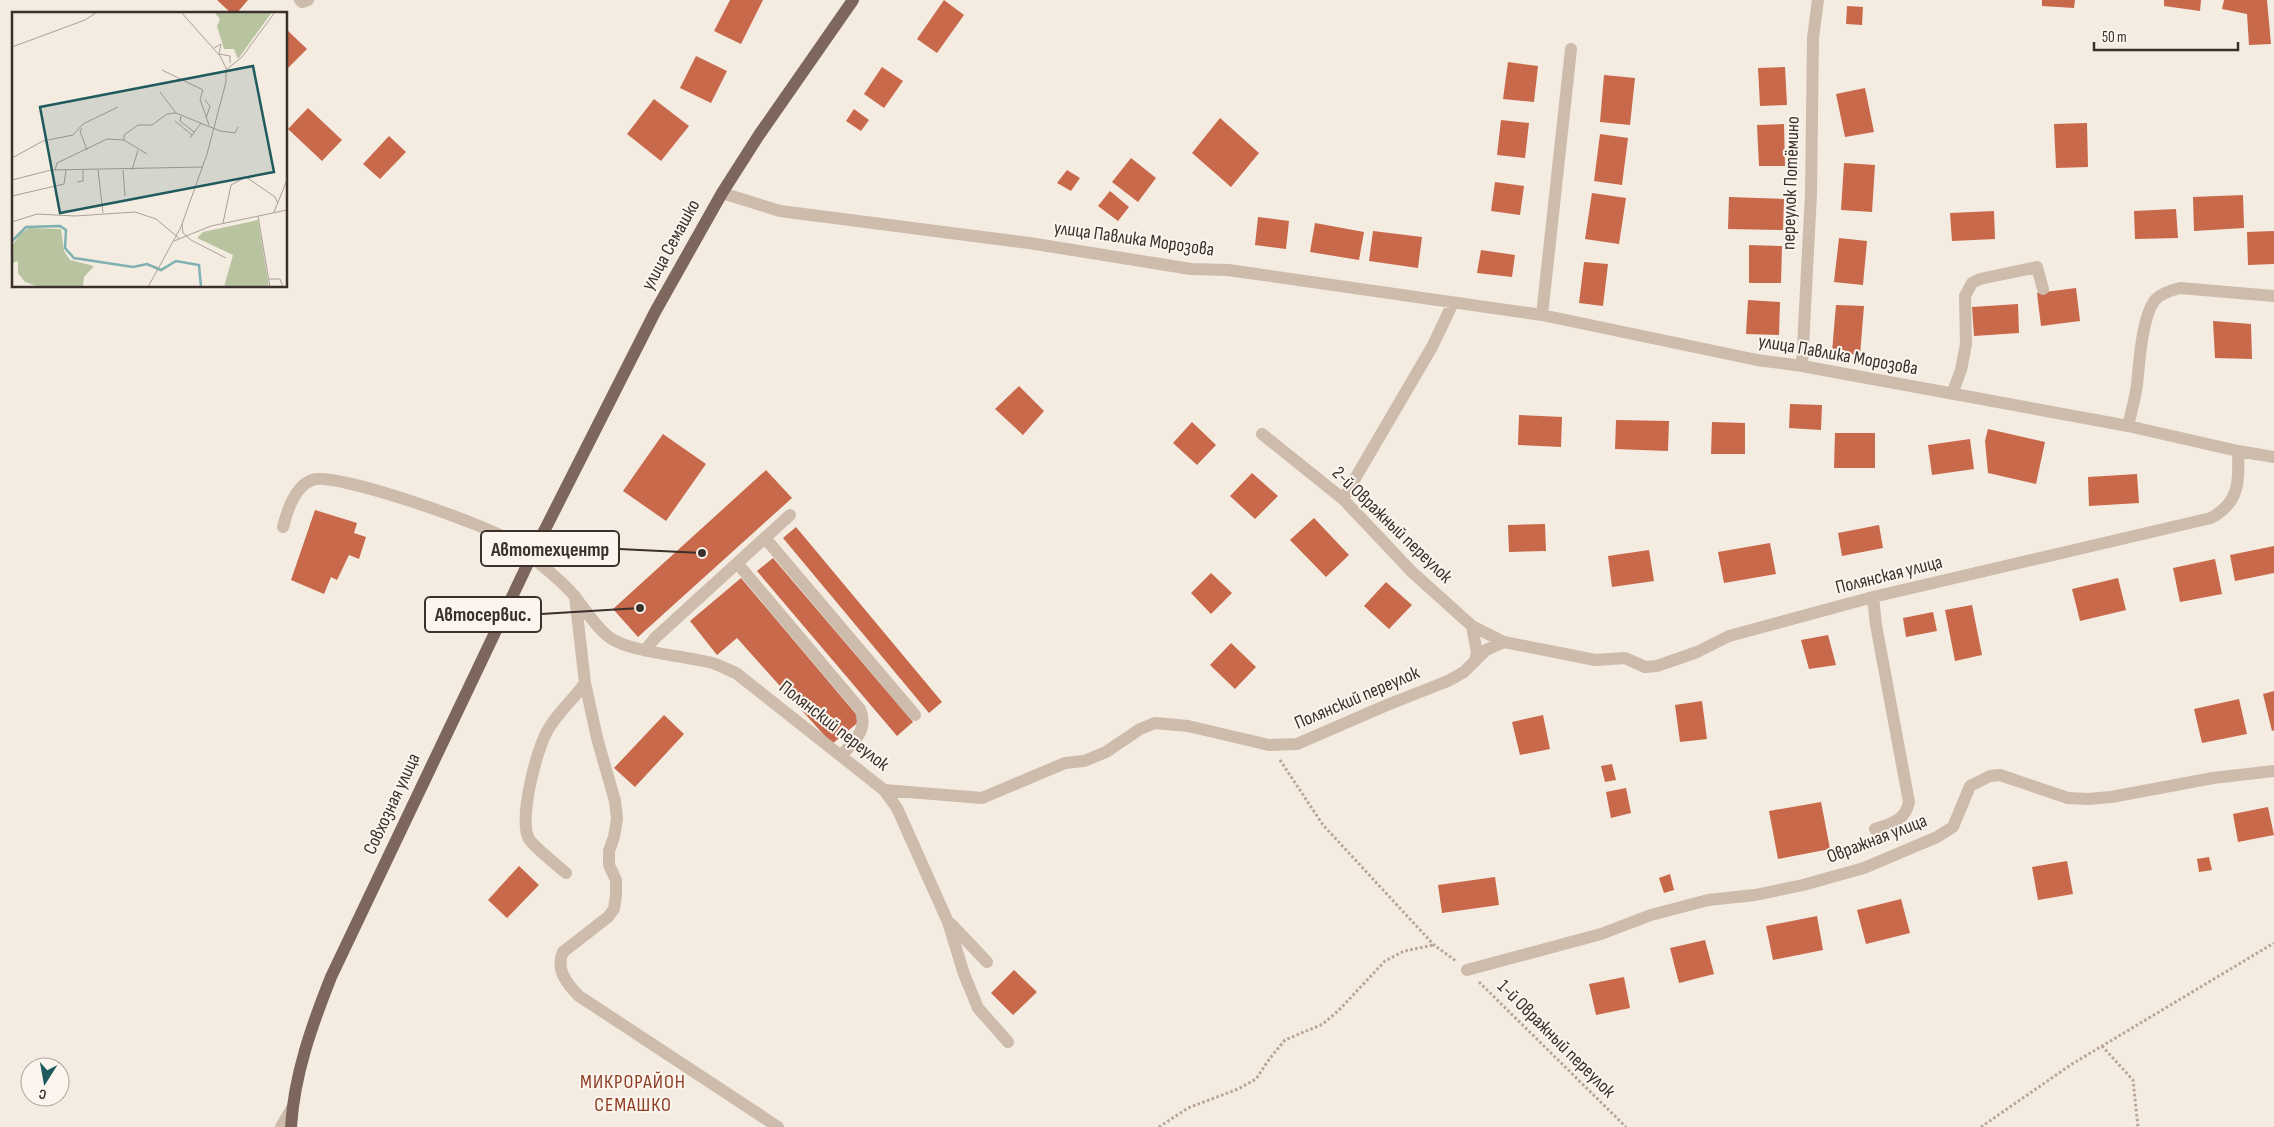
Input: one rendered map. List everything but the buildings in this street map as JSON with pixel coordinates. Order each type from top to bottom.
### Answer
[{"type":"main road","name":"улица Семашко","points":[[548,524],[655,312],[722,193],[759,135],[853,0]]},
{"type":"main road","name":"Совхозная улица","points":[[291,1127],[292,1108],[301,1066],[316,1014],[548,524]]},
{"type":"street","name":"переулок Потёмино","points":[[1802,366],[1811,194],[1813,38],[1818,0]]},
{"type":"street","points":[[1542,315],[1571,49]]},
{"type":"street","name":"улица Павлика Морозова","points":[[722,193],[780,211],[1030,243],[1191,269],[1228,270],[1542,315],[1757,360],[1802,366],[2128,426],[2238,452]]},
{"type":"street","points":[[1952,394],[1966,344],[1965,296],[1972,284],[1980,280],[2037,267],[2043,289]]},
{"type":"street","points":[[2128,426],[2137,387],[2140,346],[2149,312],[2155,299],[2166,292],[2180,288],[2274,296]]},
{"type":"street","points":[[1343,499],[1442,329],[1453,303]]},
{"type":"street","name":"2-й Овражный переулок","points":[[1262,434],[1343,499],[1412,572],[1472,626]]},
{"type":"street","points":[[2238,452],[2274,457]]},
{"type":"street","name":"Полянская улица","points":[[1472,626],[1504,642],[1595,660],[1625,658],[1646,667],[1657,666],[1697,652],[1729,636],[1873,597],[2211,518],[2222,512],[2237,490],[2238,452]]},
{"type":"street","name":"Полянский переулок","points":[[283,527],[286,514],[300,488],[310,480],[321,478],[369,488],[475,525],[510,540],[575,596],[609,637],[627,647],[646,649],[713,663],[736,673],[884,790],[982,798],[1065,763],[1084,761],[1106,752],[1140,729],[1155,723],[1188,726],[1270,745],[1297,744],[1448,681],[1464,672],[1486,650],[1504,642]]},
{"type":"street","points":[[646,649],[655,638],[790,515]]},
{"type":"street","points":[[765,538],[915,715]]},
{"type":"street","points":[[737,563],[860,709],[863,717],[861,733],[841,756]]},
{"type":"street","points":[[575,596],[585,683],[597,738],[615,801],[617,819],[609,865],[616,880],[616,895],[614,909],[608,917],[563,952],[559,960],[562,973],[579,996],[778,1127]]},
{"type":"street","points":[[1873,597],[1876,625],[1909,802],[1907,810],[1899,821],[1875,829]]},
{"type":"street","points":[[1472,626],[1476,642],[1474,661]]},
{"type":"street","points":[[566,873],[529,839],[526,821],[527,798],[540,746],[548,730],[557,717],[576,697],[585,683]]},
{"type":"street","name":"Овражная улица","points":[[1468,970],[1592,937],[1651,915],[1708,900],[1755,895],[1794,887],[1864,868],[1937,837],[1953,827],[1970,786],[1990,776],[2007,777],[2068,798],[2088,800],[2213,778],[2274,771]]},
{"type":"street","points":[[884,790],[897,808],[948,922],[964,974],[978,1008],[1008,1042]]},
{"type":"street","points":[[948,922],[987,962]]},
{"type":"street","points":[[281,1127],[292,1108]]},
{"type":"path","name":"1-й Овражный переулок","points":[[1270,745],[1324,825],[1434,945],[1468,970],[1626,1127]]},
{"type":"path","points":[[1981,1127],[2102,1046],[2274,943]]},
{"type":"path","points":[[1159,1127],[1188,1108],[1238,1089],[1256,1079],[1285,1040],[1323,1024],[1339,1010],[1385,961],[1404,951],[1434,945]]},
{"type":"path","points":[[2102,1046],[2133,1080],[2138,1127]]},
{"type":"place","name":"Автотехцентр","points":[[702,553]]},
{"type":"place","name":"Автосервис.","points":[[640,608]]},
{"type":"district","name":"МИКРОРАЙОН СЕМАШКО","points":[[633,1094]]}]
